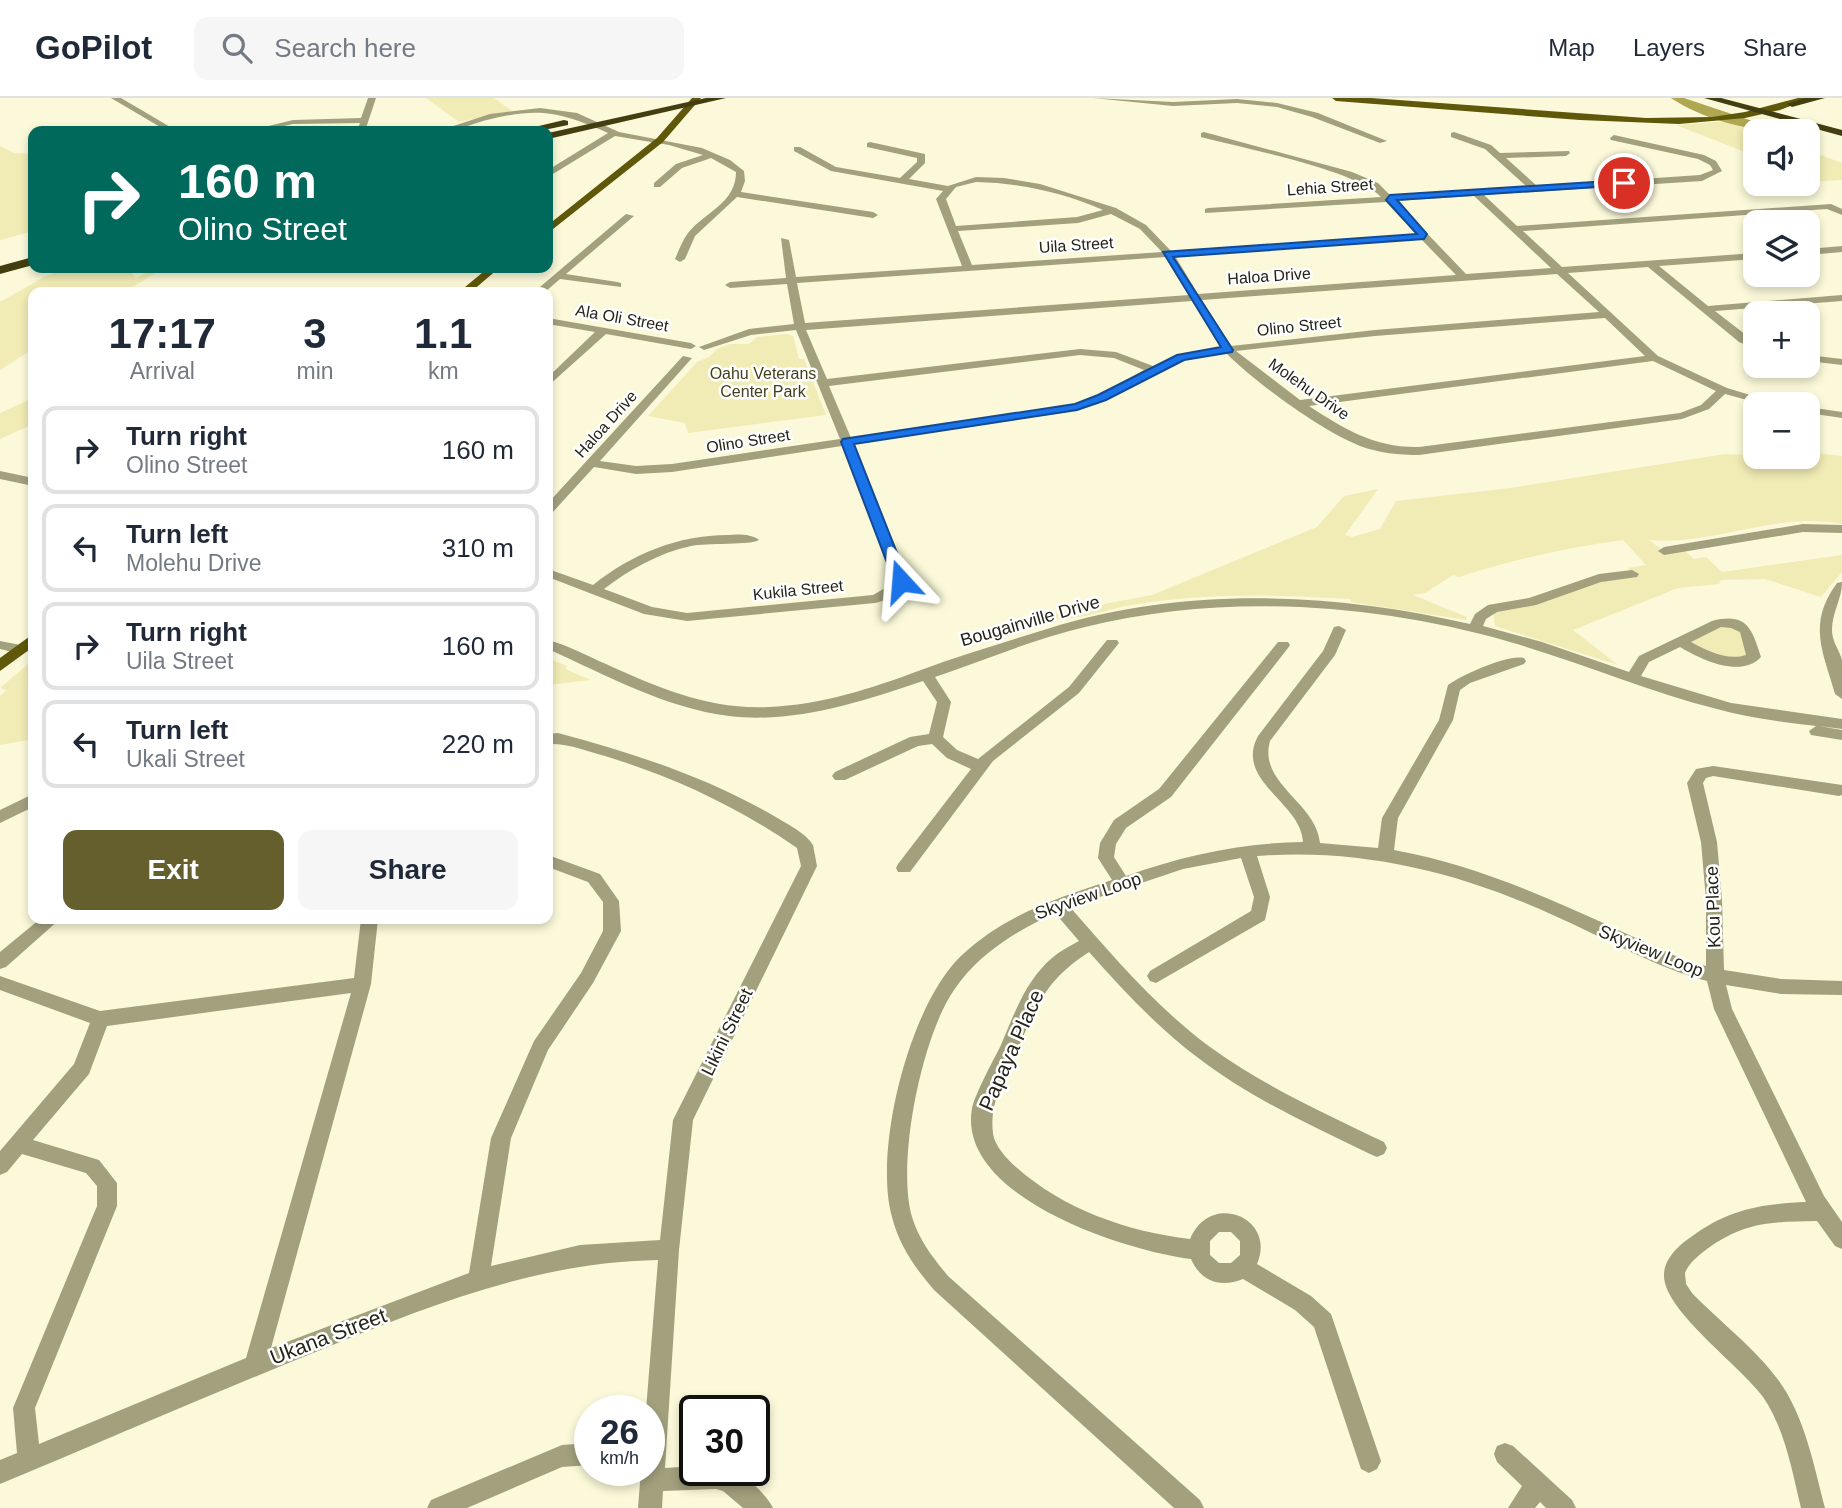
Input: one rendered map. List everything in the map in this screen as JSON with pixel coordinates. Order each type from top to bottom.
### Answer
[{"type":"highway","points":[[549,126],[675,98]]},
{"type":"highway","points":[[553,135],[721,98]]},
{"type":"highway","points":[[1709,98],[1842,133]]},
{"type":"highway","points":[[1745,98],[1842,126]]},
{"type":"highway","points":[[1753,98],[1842,126]]},
{"type":"highway","points":[[1791,104],[1820,98]]},
{"type":"highway","points":[[0,258],[28,250]]},
{"type":"highway","points":[[0,270],[28,262]]},
{"type":"main road","points":[[553,214],[647,139],[683,98]]},
{"type":"main road","points":[[553,226],[660,141],[697,98]]},
{"type":"main road","points":[[1336,98],[1595,119],[1742,115],[1807,98]]},
{"type":"main road","points":[[1406,98],[1586,112],[1687,116],[1774,99]]},
{"type":"main road","points":[[470,287],[488,273]]},
{"type":"main road","points":[[0,666],[27,644]]},
{"type":"street","points":[[115,98],[164,126]]},
{"type":"street","points":[[362,126],[372,98]]},
{"type":"street","points":[[1097,98],[1237,101],[1284,106],[1383,141]]},
{"type":"street","points":[[458,126],[498,114],[540,111],[578,116],[614,133],[684,144],[740,171],[742,182],[736,194],[690,236],[680,259]]},
{"type":"street","points":[[275,126],[293,122],[364,120]]},
{"type":"street","points":[[553,171],[614,133]]},
{"type":"street","points":[[1205,135],[1375,184],[1464,278]]},
{"type":"street","points":[[1454,135],[1481,144],[1500,156],[1535,189]]},
{"type":"street","name":"Lehia Street","points":[[1208,211],[1475,191],[1702,178],[1718,171],[1713,163],[1701,157],[1614,138]]},
{"type":"street","points":[[870,145],[922,156],[921,163],[902,181]]},
{"type":"street","points":[[797,149],[834,169],[947,189],[941,200],[968,268]]},
{"type":"street","points":[[1500,156],[1566,153]]},
{"type":"street","points":[[657,185],[679,166],[710,155]]},
{"type":"street","name":"Molehu Drive","points":[[947,189],[974,180],[999,180],[1077,197],[1113,210],[1142,226],[1167,254],[1228,350],[1357,440],[1380,448],[1411,451],[1682,416],[1705,407],[1723,390]]},
{"type":"street","points":[[1475,191],[1654,358],[1723,390],[1743,395]]},
{"type":"street","points":[[736,194],[873,215]]},
{"type":"street","points":[[1515,229],[1828,206],[1842,212]]},
{"type":"street","points":[[953,229],[1078,220],[1113,210]]},
{"type":"street","points":[[545,287],[629,216]]},
{"type":"street","name":"Uila Street","points":[[730,285],[1424,236]]},
{"type":"street","name":"Kukila Street","points":[[553,575],[649,611],[697,617],[875,598],[888,594],[899,585],[900,574],[825,383],[800,327],[784,240]]},
{"type":"street","points":[[1820,251],[1842,250]]},
{"type":"street","name":"Haloa Drive","points":[[704,347],[749,332],[800,327],[1743,257]]},
{"type":"street","points":[[1651,264],[1743,340]]},
{"type":"street","points":[[558,276],[617,285]]},
{"type":"street","points":[[1706,309],[1842,298]]},
{"type":"street","name":"Olino Street","points":[[592,463],[636,470],[661,469],[1077,407],[1102,398],[1153,370],[1188,355],[1375,333],[1605,315]]},
{"type":"street","name":"Ala Oli Street","points":[[553,322],[686,353],[704,347]]},
{"type":"street","name":"Ala Oli Street","points":[[553,330],[599,335]]},
{"type":"street","points":[[553,378],[599,335]]},
{"type":"street","points":[[825,383],[1080,352],[1116,355],[1153,370]]},
{"type":"street","name":"Haloa Drive","points":[[553,505],[686,353]]},
{"type":"street","points":[[1302,403],[1654,358]]},
{"type":"street","points":[[1820,359],[1842,362]]},
{"type":"street","points":[[1820,412],[1842,415]]},
{"type":"street","points":[[0,475],[28,481]]},
{"type":"street","points":[[1664,551],[1803,528],[1842,529]]},
{"type":"street","points":[[595,590],[630,564],[671,547],[722,538],[753,540]]},
{"type":"street","points":[[1681,548],[1694,559]]},
{"type":"street","points":[[1475,628],[1480,617],[1493,608],[1531,602],[1599,578],[1632,574]]},
{"type":"street","points":[[1842,586],[1826,614],[1825,631],[1842,694]]},
{"type":"street","name":"Bougainville Drive","points":[[553,646],[682,699],[708,707],[752,713],[812,709],[1080,624],[1188,606],[1255,603],[1391,612],[1475,628],[1551,649],[1657,687]]},
{"type":"street","points":[[1632,678],[1644,659],[1717,624],[1731,623],[1748,633],[1754,657],[1741,662],[1707,656],[1681,642]]},
{"type":"street","points":[[1312,850],[1306,819],[1266,774],[1259,752],[1263,740],[1330,652],[1339,630]]},
{"type":"street","points":[[904,868],[994,751],[1074,690],[1112,643]]},
{"type":"street","points":[[0,645],[27,644]]},
{"type":"street","points":[[1122,883],[1106,858],[1108,843],[1115,830],[1132,814],[1165,793],[1283,645]]},
{"type":"street","points":[[1832,657],[1842,670]]},
{"type":"street","points":[[1385,856],[1390,818],[1449,713],[1452,688],[1465,680],[1519,662]]},
{"type":"street","points":[[925,674],[944,702],[935,738]]},
{"type":"street","points":[[1657,687],[1756,712],[1842,724]]},
{"type":"street","points":[[1657,687],[1714,712],[1842,735]]},
{"type":"street","name":"Likini Street","points":[[553,738],[628,755],[771,819],[805,845],[808,866],[683,1120],[668,1250],[656,1395]]},
{"type":"street","points":[[935,738],[951,754],[981,767]]},
{"type":"street","points":[[840,775],[915,741],[935,738]]},
{"type":"street","name":"Kou Place","points":[[1839,790],[1713,771],[1703,772],[1696,778],[1709,842],[1714,900],[1715,977],[1723,1009],[1822,1211],[1842,1239]]},
{"type":"street","points":[[0,817],[28,803]]},
{"type":"street","name":"Skyview Loop","points":[[1192,1508],[929,1271],[911,1245],[900,1216],[896,1182],[903,1114],[934,1009],[952,979],[975,953],[1013,925],[1057,904],[1206,857],[1247,852],[1312,850],[1385,856],[1483,879],[1684,967],[1715,977],[1797,989],[1842,988]]},
{"type":"street","points":[[1156,976],[1254,920],[1261,912],[1262,897],[1247,852]]},
{"type":"street","points":[[479,1276],[501,1138],[541,1046],[587,978],[612,931],[611,901],[594,878],[553,863]]},
{"type":"street","points":[[1057,904],[1170,1023],[1224,1067],[1255,1087],[1377,1149]]},
{"type":"street","points":[[0,961],[45,924]]},
{"type":"street","points":[[255,1365],[362,984],[369,924]]},
{"type":"street","name":"Papaya Place","points":[[1091,942],[1049,972],[1027,1004],[982,1108],[980,1128],[984,1142],[996,1161],[1016,1180],[1068,1213],[1164,1246],[1199,1250]]},
{"type":"street","points":[[0,983],[100,1019],[362,984]]},
{"type":"street","points":[[0,1166],[82,1068],[100,1019]]},
{"type":"street","points":[[19,1145],[92,1166],[107,1183],[107,1206],[24,1408],[29,1460]]},
{"type":"street","points":[[1813,1508],[1798,1452],[1779,1402],[1760,1377],[1684,1300],[1674,1274],[1681,1260],[1716,1231],[1737,1220],[1762,1215],[1822,1211]]},
{"type":"street","points":[[1219,1223],[1232,1225],[1244,1232],[1251,1243],[1252,1258],[1245,1268],[1231,1274],[1215,1270],[1204,1261],[1199,1250],[1199,1238],[1208,1227],[1219,1223]]},
{"type":"street","name":"Ukana Street","points":[[0,1472],[255,1365],[479,1276],[578,1254],[668,1250]]},
{"type":"street","points":[[1245,1268],[1303,1303],[1323,1321],[1369,1461]]},
{"type":"street","points":[[1505,1454],[1564,1508]]},
{"type":"street","points":[[439,1508],[562,1456],[574,1455]]},
{"type":"street","points":[[665,1479],[716,1477],[730,1482],[761,1508]]},
{"type":"street","points":[[1520,1508],[1538,1485]]},
{"type":"street","name":"Likini Street","points":[[650,1508],[653,1486]]},
{"type":"green space","points":[[426,98],[494,98],[512,111],[459,122]]},
{"type":"green space","points":[[1729,121],[1743,126],[1743,151],[1676,125]]},
{"type":"green space","points":[[0,146],[14,153],[28,154],[28,232],[0,240]]},
{"type":"green space","points":[[1820,155],[1842,163],[1842,180],[1820,181]]},
{"type":"green space","points":[[55,273],[132,273],[136,278],[145,273],[155,273],[133,287],[28,287],[28,352],[0,370],[0,302],[44,277]]},
{"type":"green space","name":"Oahu Veterans Center Park","points":[[787,334],[793,336],[799,359],[804,359],[826,415],[688,433],[685,423],[648,416],[697,362],[709,357],[717,349],[730,344],[749,344],[757,337]]},
{"type":"green space","points":[[28,400],[28,426],[0,439],[0,413]]},
{"type":"green space","points":[[1820,453],[1842,456],[1842,524],[1793,522],[1673,541],[1649,540],[1664,551],[1681,548],[1694,559],[1706,557],[1722,572],[1842,555],[1842,572],[1821,597],[1765,579],[1721,580],[1719,584],[1678,588],[1573,630],[1618,665],[1495,626],[1493,608],[1599,578],[1631,574],[1628,568],[1646,565],[1623,540],[1540,555],[1459,577],[1453,575],[1425,593],[1413,595],[1467,617],[1466,620],[1351,602],[1351,599],[1294,596],[1182,599],[1126,606],[1067,619],[1053,617],[1057,613],[1152,595],[1317,527],[1344,496],[1378,489],[1345,535],[1352,537],[1380,529],[1396,501],[1510,488],[1725,454],[1743,455],[1743,469],[1820,469]]},
{"type":"green space","points":[[1717,624],[1737,625],[1754,655],[1739,662],[1681,642]]},
{"type":"green space","points":[[553,660],[567,666],[565,669],[591,680],[553,684]]},
{"type":"green space","points":[[28,664],[28,740],[0,745],[0,696],[7,690],[0,688]]},
{"type":"shaded area","points":[[1671,98],[1684,98],[1746,119],[1743,119],[1743,126],[1696,112]]},
{"type":"route","points":[[901,581],[847,442],[1077,407],[1102,398],[1181,357],[1228,350],[1167,254],[1424,236],[1390,198],[1624,183]]}]
